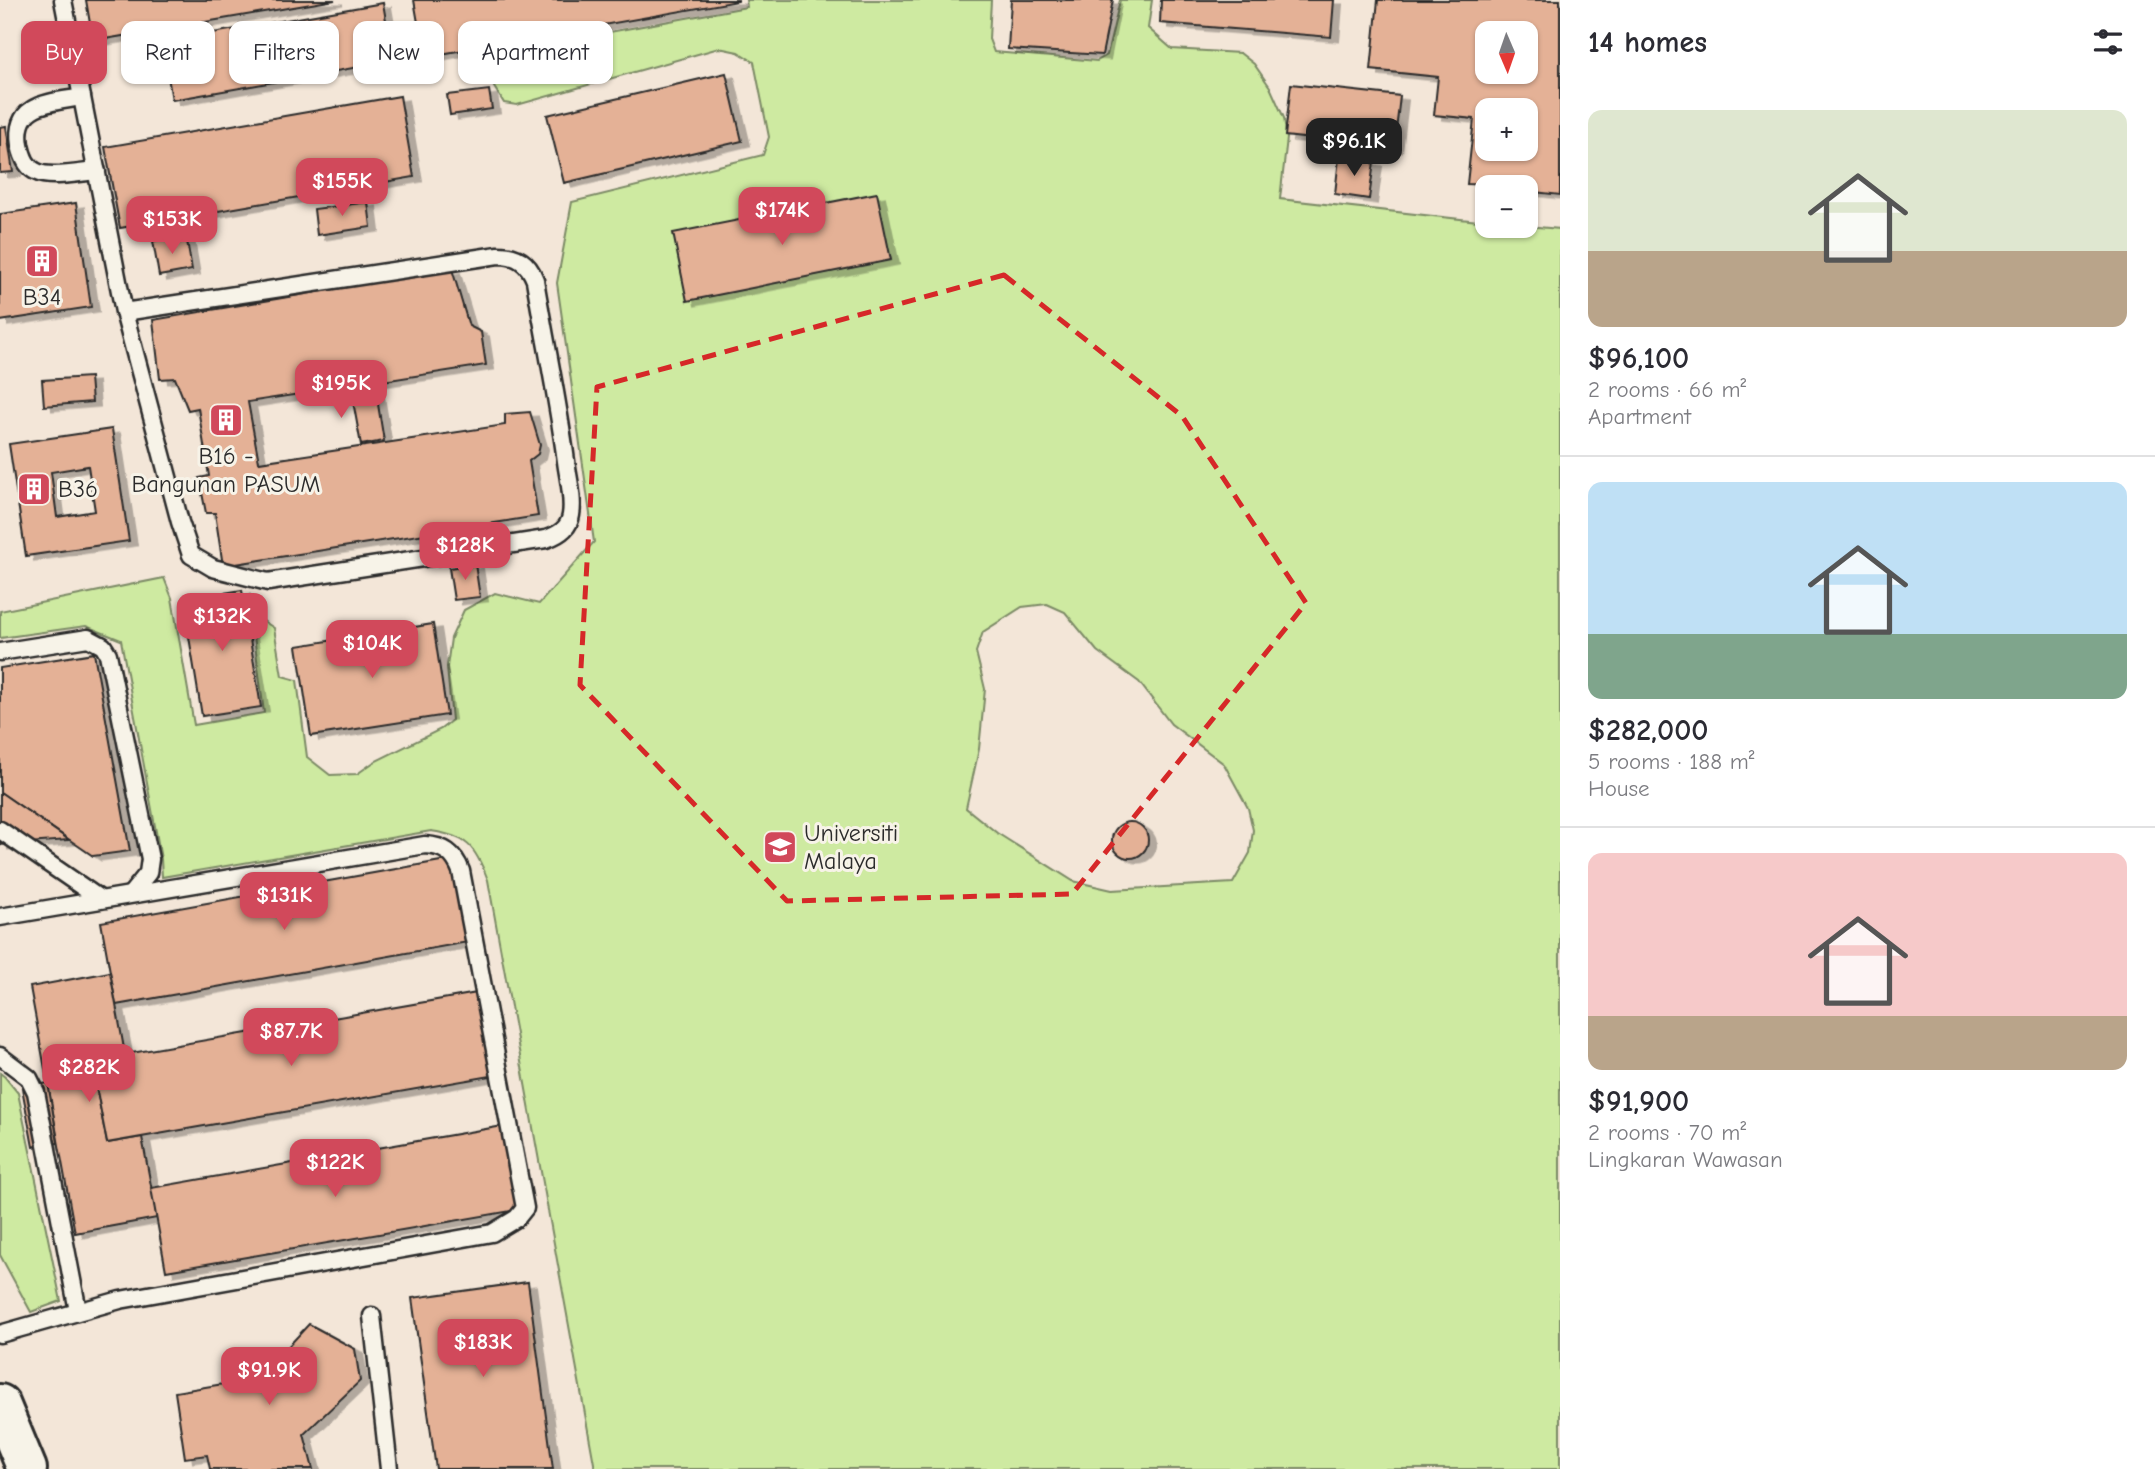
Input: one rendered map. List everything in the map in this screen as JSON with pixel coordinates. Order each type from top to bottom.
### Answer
[{"type":"street","points":[[0,1404],[27,1469]]},
{"type":"lane","points":[[63,0],[124,312],[191,555],[213,568],[268,582],[546,539],[557,536],[566,527],[572,505],[564,450],[535,280],[522,260],[510,255],[498,256],[124,312]]},
{"type":"lane","points":[[82,97],[35,107],[27,112],[19,130],[20,145],[23,157],[37,172],[50,175],[97,171]]},
{"type":"lane","points":[[0,652],[88,638],[103,646],[108,654],[150,859],[148,873],[131,894]]},
{"type":"lane","points":[[0,830],[100,899]]},
{"type":"lane","points":[[0,916],[425,845],[448,851],[461,870],[525,1208],[517,1218],[492,1233],[120,1300],[0,1334]]},
{"type":"lane","points":[[0,1056],[29,1078],[36,1092],[78,1311]]},
{"type":"lane","points":[[372,1316],[389,1469]]},
{"type":"highlighted area","points":[[1004,275],[1182,416],[1306,603],[1072,894],[787,901],[580,685],[597,387]]},
{"type":"green space","name":"Universiti Malaya","points":[[746,0],[991,0],[989,39],[994,52],[1097,61],[1107,55],[1120,0],[1152,0],[1148,28],[1172,49],[1240,53],[1254,64],[1270,87],[1284,118],[1287,138],[1280,199],[1475,221],[1475,238],[1538,238],[1538,227],[1560,229],[1560,1469],[595,1469],[488,880],[474,851],[453,836],[431,831],[162,877],[121,640],[86,626],[0,638],[0,611],[164,578],[172,598],[194,725],[264,713],[251,613],[274,628],[282,676],[297,680],[307,757],[330,775],[357,774],[374,762],[441,729],[452,720],[447,667],[451,638],[464,610],[495,593],[539,604],[594,542],[557,283],[572,202],[763,155],[769,137],[754,62],[738,52],[719,48],[613,78],[613,31],[747,7]],"holes":[[[1047,604],[1065,612],[1097,651],[1139,682],[1171,724],[1224,764],[1248,808],[1253,830],[1250,853],[1233,883],[1112,890],[1073,881],[997,833],[966,808],[979,749],[985,689],[976,652],[983,632],[1022,607]]]},
{"type":"green space","name":"Universiti Malaya","points":[[493,84],[591,84],[517,105],[504,103]]},
{"type":"green space","points":[[0,1073],[18,1093],[61,1301],[31,1312],[0,1255]]},
{"type":"building","points":[[86,0],[335,0],[211,21],[121,21],[121,36],[107,39],[107,21],[90,21]]},
{"type":"building","points":[[414,0],[738,0],[613,23],[613,21],[458,21],[458,51],[444,53],[444,21],[418,21]]},
{"type":"building","points":[[1011,0],[1113,0],[1102,55],[1008,49]]},
{"type":"building","points":[[1161,0],[1334,0],[1331,37],[1160,23]]},
{"type":"building","points":[[1378,0],[1560,0],[1560,195],[1538,192],[1538,175],[1475,175],[1475,184],[1467,184],[1474,119],[1434,115],[1438,77],[1371,70]]},
{"type":"building","points":[[383,3],[386,21],[353,21],[353,68],[339,71],[339,21],[281,21]]},
{"type":"building","points":[[229,30],[229,84],[263,84],[172,100],[169,84],[215,84],[215,33]]},
{"type":"building","points":[[726,73],[742,141],[564,183],[547,115]]},
{"type":"building","points":[[1291,84],[1400,96],[1394,148],[1285,136]]},
{"type":"building","points":[[489,90],[492,109],[450,115],[447,95]]},
{"type":"building","points":[[400,96],[414,177],[120,228],[105,147]]},
{"type":"building","points":[[6,126],[13,172],[0,173],[0,127]]},
{"type":"building","points":[[1339,158],[1374,162],[1369,199],[1335,194]]},
{"type":"building","points":[[877,193],[891,260],[687,301],[673,233]]},
{"type":"building","points":[[368,202],[371,227],[317,235],[314,209]]},
{"type":"building","name":"B34","points":[[76,203],[91,307],[0,321],[0,214]]},
{"type":"building","points":[[186,235],[192,270],[159,276],[153,241]]},
{"type":"building","name":"B16 - Bangunan PASUM","points":[[452,269],[469,326],[481,332],[486,365],[248,402],[259,462],[505,425],[505,414],[530,412],[540,445],[538,454],[529,461],[538,516],[223,566],[215,513],[206,513],[199,478],[209,476],[198,408],[188,410],[175,378],[160,379],[153,320]]},
{"type":"building","points":[[90,377],[92,402],[44,406],[42,380]]},
{"type":"building","points":[[375,386],[384,441],[361,445],[351,390]]},
{"type":"building","name":"B36","points":[[112,429],[129,541],[26,556],[9,444]],"holes":[[[88,466],[95,511],[57,517],[51,472]]]},
{"type":"building","points":[[475,564],[480,597],[454,600],[449,568]]},
{"type":"building","points":[[242,590],[261,707],[202,716],[183,600]]},
{"type":"building","points":[[433,624],[447,715],[311,736],[297,646]]},
{"type":"building","points":[[94,653],[130,851],[93,856],[0,792],[0,668]]},
{"type":"building","points":[[0,792],[69,840],[0,845]]},
{"type":"building","points":[[1130,822],[1143,827],[1148,840],[1143,853],[1130,858],[1117,853],[1112,840],[1117,827]]},
{"type":"building","points":[[452,859],[468,942],[116,1005],[101,922]]},
{"type":"building","points":[[110,972],[125,1054],[91,1060],[107,1143],[142,1137],[157,1218],[75,1233],[30,987]]},
{"type":"building","points":[[477,993],[491,1076],[107,1143],[91,1060]]},
{"type":"building","points":[[48,1083],[58,1143],[33,1147],[22,1088]]},
{"type":"building","points":[[503,1126],[517,1210],[166,1271],[151,1188]]},
{"type":"building","points":[[528,1282],[553,1469],[436,1469],[412,1298]]},
{"type":"building","points":[[309,1324],[355,1349],[360,1381],[304,1434],[313,1469],[210,1469],[207,1455],[185,1458],[175,1392],[259,1378]]},
{"type":"place","name":"B34","points":[[42,261]]},
{"type":"place","name":"B16 - Bangunan PASUM","points":[[226,420]]},
{"type":"place","name":"B36","points":[[34,489]]},
{"type":"place","name":"Universiti Malaya","points":[[780,847]]}]
